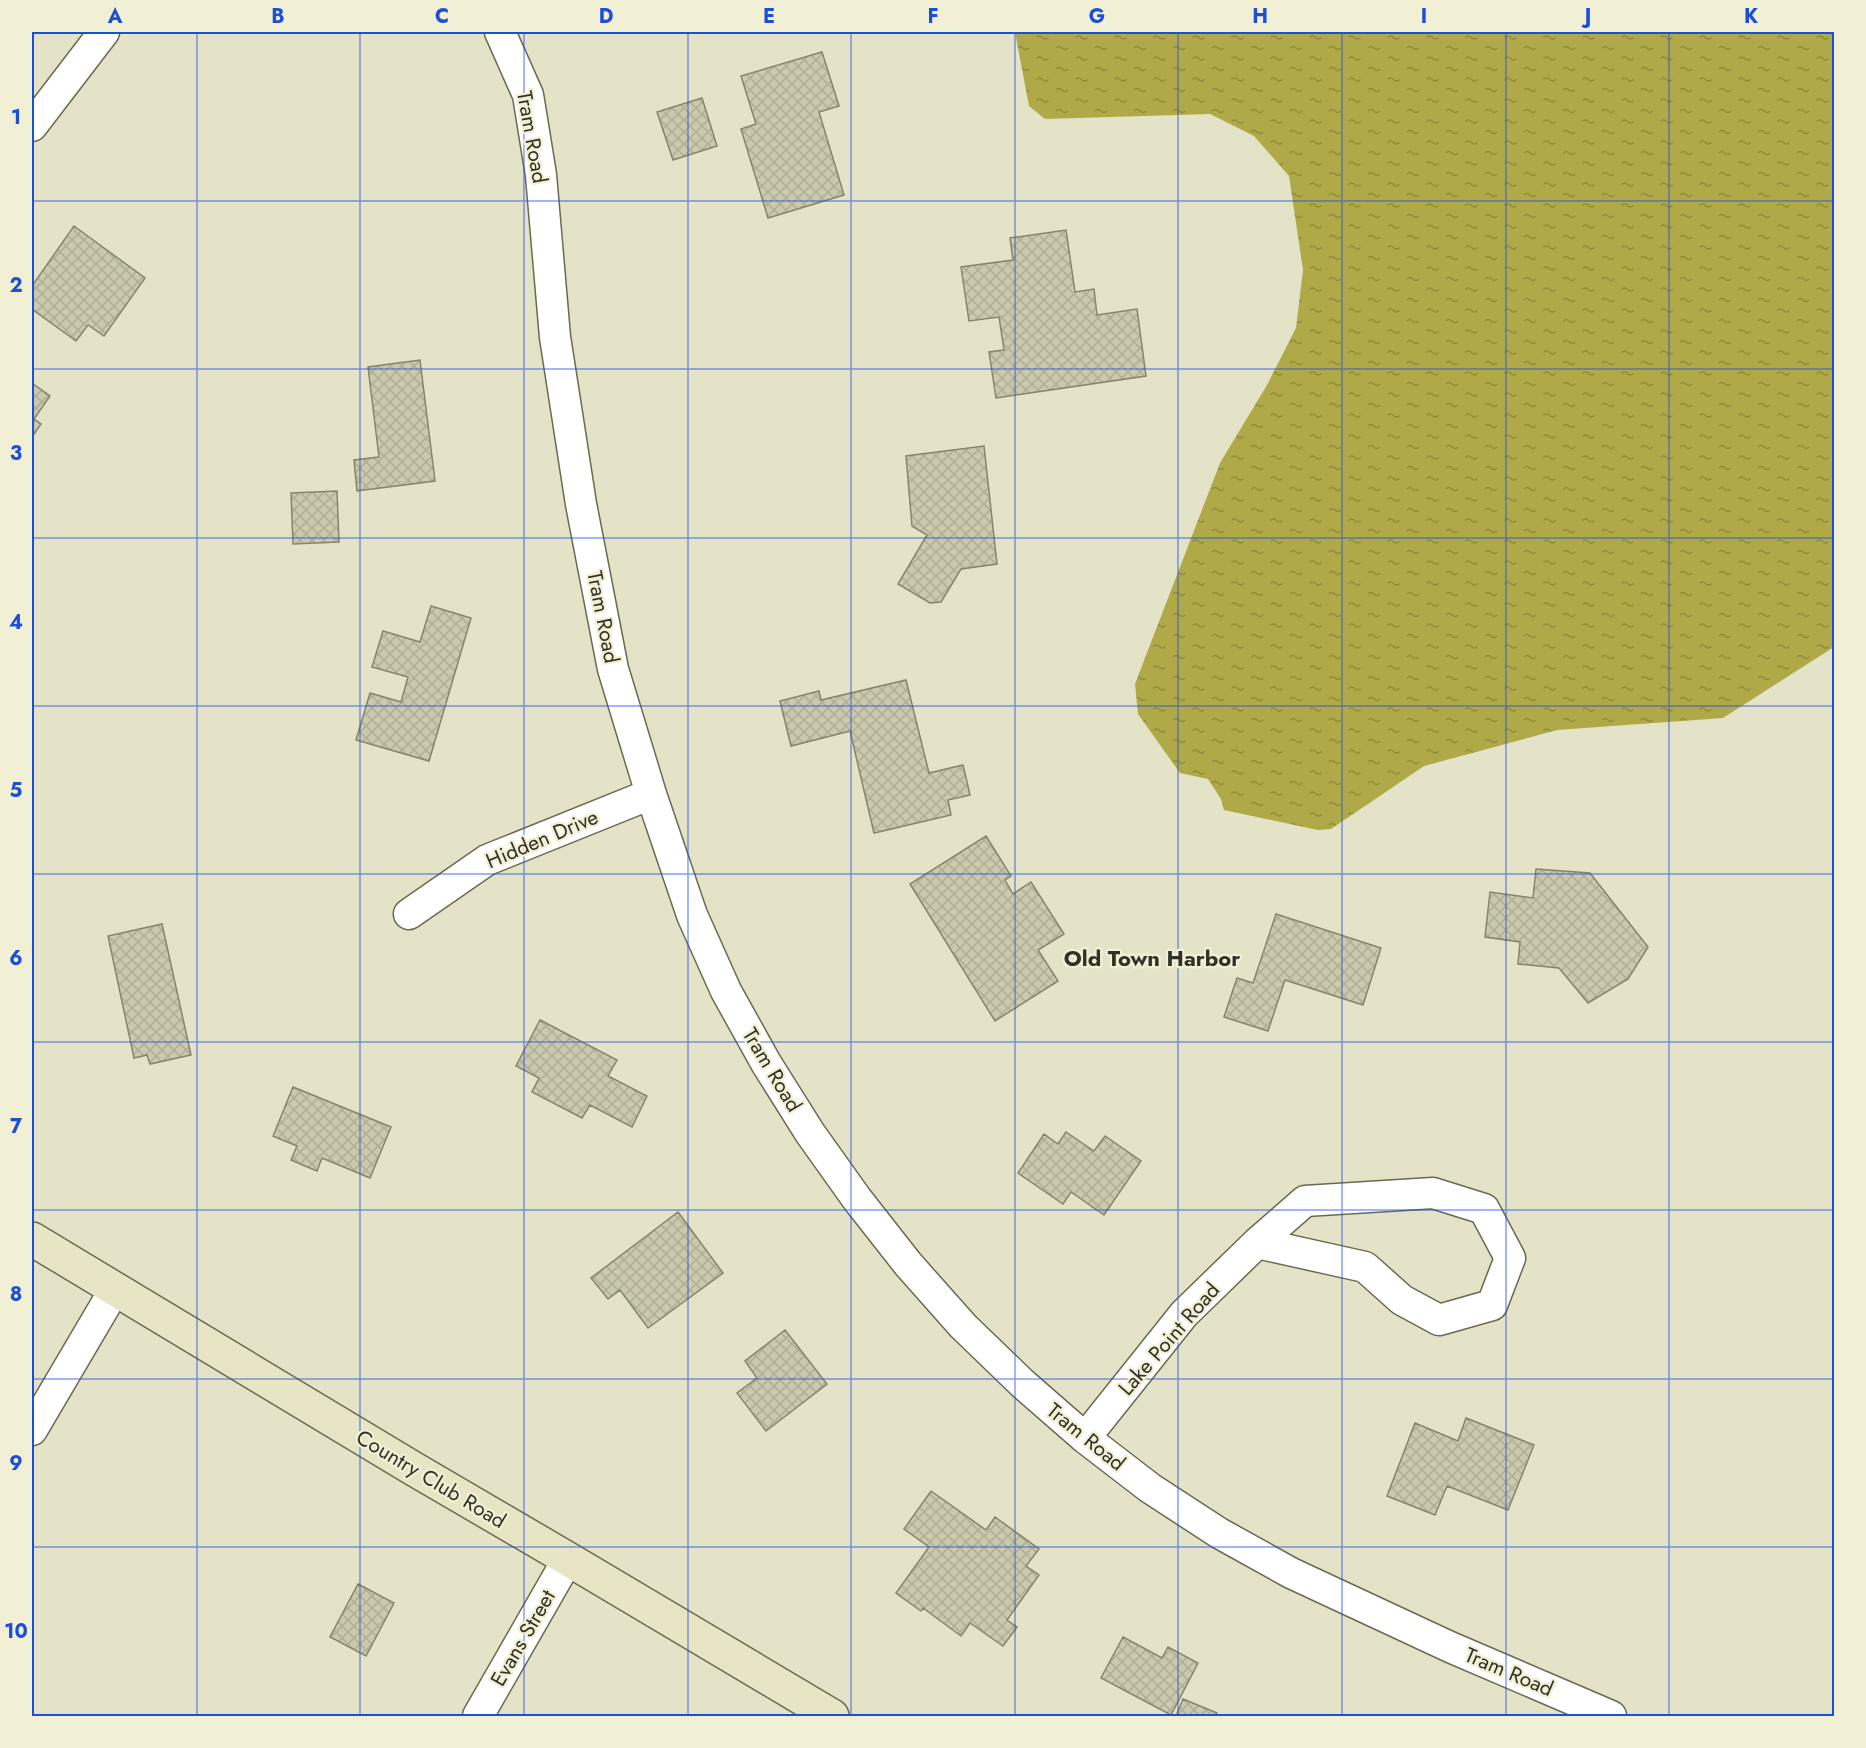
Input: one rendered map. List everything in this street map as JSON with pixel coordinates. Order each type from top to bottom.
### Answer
[{"type":"street","points":[[32,126],[104,32]]},
{"type":"street","name":"Tram Road","points":[[500,32],[528,95],[541,175],[555,337],[581,504],[614,669],[651,795],[692,915],[726,991],[766,1063],[810,1133],[857,1199],[908,1264],[963,1326],[1022,1383],[1085,1438],[1150,1488],[1219,1533],[1291,1573],[1450,1647],[1611,1716]]},
{"type":"street","name":"Hidden Drive","points":[[409,914],[487,860],[651,795]]},
{"type":"street","name":"Lake Point Road","points":[[1085,1438],[1184,1314],[1257,1243],[1305,1201],[1432,1193],[1484,1209],[1510,1258],[1492,1305],[1439,1320],[1402,1300],[1365,1267],[1257,1243]]},
{"type":"street","name":"Country Club Road","points":[[32,1239],[414,1470],[832,1716]]},
{"type":"street","points":[[32,1430],[115,1288]]},
{"type":"street","name":"Evans Street","points":[[478,1716],[568,1559]]},
{"type":"water","points":[[1015,32],[1834,32],[1834,647],[1723,718],[1557,730],[1424,766],[1331,829],[1318,830],[1224,810],[1221,799],[1208,779],[1180,773],[1138,714],[1135,684],[1220,463],[1267,385],[1296,328],[1303,270],[1289,176],[1254,136],[1210,114],[1045,119],[1029,106]]},
{"type":"building","points":[[822,52],[839,106],[819,112],[844,195],[768,218],[741,129],[756,124],[741,76]]},
{"type":"building","points":[[702,98],[717,146],[673,160],[657,112]]},
{"type":"building","points":[[74,226],[145,278],[104,336],[88,325],[76,341],[32,309],[32,286]]},
{"type":"building","points":[[1066,230],[1075,292],[1094,289],[1097,315],[1137,309],[1146,376],[996,398],[989,352],[1004,350],[999,317],[969,321],[961,267],[1013,260],[1010,238]]},
{"type":"building","points":[[420,360],[435,481],[357,491],[354,460],[379,457],[368,367]]},
{"type":"building","points":[[32,383],[50,396],[34,419],[41,424],[32,437]]},
{"type":"building","points":[[984,446],[997,564],[961,569],[941,602],[930,603],[898,584],[927,535],[912,526],[906,456]]},
{"type":"building","points":[[337,491],[339,542],[293,544],[291,493]]},
{"type":"building","points":[[431,606],[471,618],[429,761],[356,740],[370,693],[401,702],[408,677],[372,667],[383,631],[420,642]]},
{"type":"building","points":[[906,680],[929,773],[963,765],[970,795],[948,800],[951,815],[874,833],[850,731],[791,746],[780,701],[819,691],[821,700]]},
{"type":"building","points":[[986,836],[1011,876],[1005,880],[1013,894],[1031,882],[1064,934],[1038,950],[1058,981],[995,1021],[910,884]]},
{"type":"building","points":[[1536,869],[1590,873],[1648,947],[1628,979],[1588,1003],[1559,968],[1518,964],[1520,942],[1485,937],[1490,892],[1533,898]]},
{"type":"building","points":[[1276,914],[1381,948],[1363,1005],[1285,980],[1268,1031],[1224,1017],[1237,978],[1253,983]]},
{"type":"building","points":[[162,924],[191,1055],[150,1064],[147,1055],[134,1058],[108,936]]},
{"type":"building","points":[[540,1020],[617,1060],[608,1076],[647,1096],[632,1127],[590,1105],[582,1118],[532,1092],[539,1078],[516,1066]]},
{"type":"building","points":[[293,1087],[391,1127],[370,1178],[322,1158],[317,1171],[291,1160],[297,1146],[273,1136]]},
{"type":"building","points":[[1066,1132],[1094,1151],[1105,1136],[1141,1161],[1104,1215],[1071,1192],[1063,1204],[1018,1173],[1044,1134],[1058,1144]]},
{"type":"building","points":[[678,1212],[723,1273],[648,1328],[620,1290],[608,1299],[591,1278]]},
{"type":"building","points":[[785,1330],[827,1384],[766,1431],[737,1393],[757,1378],[745,1361]]},
{"type":"building","points":[[1466,1418],[1534,1445],[1508,1510],[1447,1486],[1435,1515],[1387,1496],[1415,1423],[1458,1441]]},
{"type":"building","points":[[931,1491],[986,1530],[995,1517],[1039,1549],[1026,1566],[1039,1575],[1007,1620],[1017,1627],[1003,1646],[970,1623],[961,1636],[923,1608],[921,1611],[896,1593],[929,1547],[904,1529]]},
{"type":"building","points":[[358,1584],[394,1603],[366,1656],[330,1637]]},
{"type":"building","points":[[1123,1637],[1162,1658],[1168,1647],[1198,1663],[1171,1715],[1101,1678]]},
{"type":"building","points":[[1183,1699],[1217,1713],[1216,1716],[1176,1716]]},
{"type":"district","name":"Old Town Harbor","points":[[1152,958]]}]
